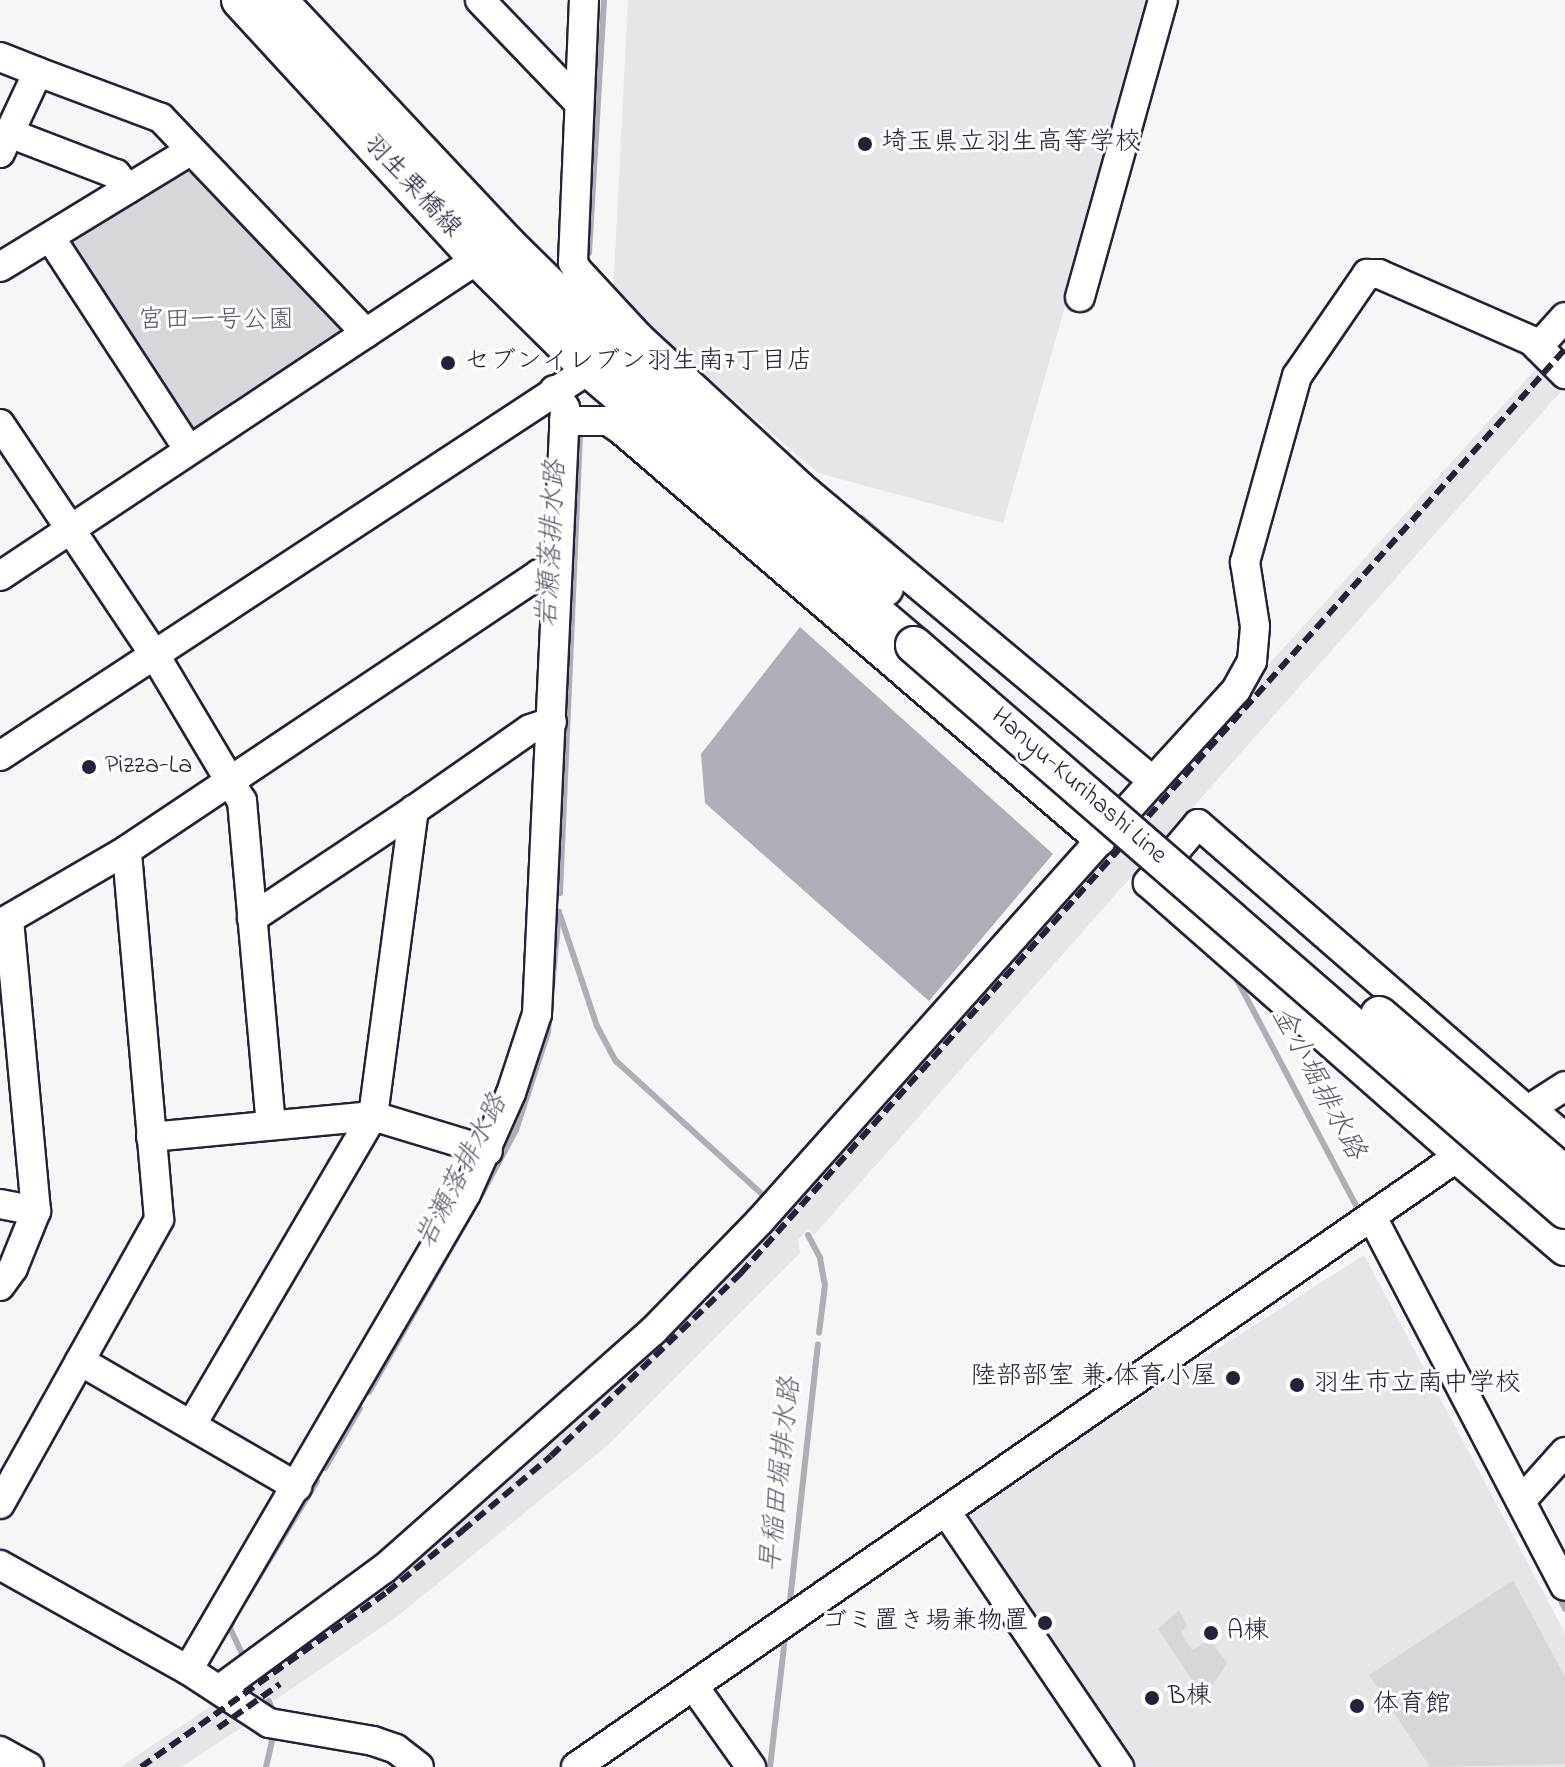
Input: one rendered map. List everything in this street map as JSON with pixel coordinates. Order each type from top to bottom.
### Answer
[{"type":"main road","name":"羽生栗橋線","points":[[240,0],[478,259],[615,353]]},
{"type":"main road","name":"羽生栗橋線","points":[[278,0],[507,244],[615,353]]},
{"type":"main road","name":"Hanyu-Kurihashi Line","points":[[615,353],[922,636],[1565,1210]]},
{"type":"main road","name":"Hanyu-Kurihashi Line","points":[[922,636],[1565,1175]]},
{"type":"main road","points":[[1528,1111],[1565,1143]]},
{"type":"main road","points":[[1459,1156],[1565,1247]]},
{"type":"street","points":[[480,0],[578,102]]},
{"type":"street","points":[[584,0],[573,262],[602,302],[615,353],[807,492],[1153,781]]},
{"type":"street","points":[[1080,297],[1163,0]]},
{"type":"street","points":[[0,57],[161,118],[366,333]]},
{"type":"street","points":[[38,72],[5,143],[116,174],[128,189]]},
{"type":"street","points":[[0,267],[190,151]]},
{"type":"street","points":[[50,237],[189,450]]},
{"type":"street","points":[[0,576],[478,259]]},
{"type":"street","points":[[220,1689],[385,1568],[653,1331],[759,1222],[1236,690],[1252,661],[1255,626],[1245,562],[1297,376],[1367,274],[1379,274],[1538,347],[1565,374]]},
{"type":"street","points":[[1538,347],[1565,317]]},
{"type":"street","points":[[0,756],[156,657],[554,390],[615,353]]},
{"type":"street","points":[[188,1670],[297,1487],[488,1151],[539,1001],[565,408],[554,390]]},
{"type":"street","points":[[564,421],[608,421],[620,429],[1100,841]]},
{"type":"street","points":[[0,424],[156,657],[242,801],[271,1123]]},
{"type":"street","points":[[0,1286],[13,1268],[36,1211],[4,922],[127,850],[539,574],[557,569]]},
{"type":"street","points":[[252,918],[530,729],[552,722]]},
{"type":"street","points":[[192,1424],[373,1116],[414,810]]},
{"type":"street","points":[[1459,1156],[1148,883],[1198,824],[1528,1111]]},
{"type":"street","points":[[0,1504],[159,1219],[127,850]]},
{"type":"street","points":[[576,1767],[695,1688],[1459,1156],[1565,1086]]},
{"type":"street","points":[[151,1137],[271,1123],[373,1116],[488,1151]]},
{"type":"street","points":[[0,1204],[36,1211]]},
{"type":"street","points":[[1372,1217],[1565,1586]]},
{"type":"street","points":[[80,1361],[297,1487]]},
{"type":"street","points":[[1521,1501],[1565,1452]]},
{"type":"street","points":[[947,1513],[1119,1767]]},
{"type":"street","points":[[0,1565],[188,1670],[269,1723],[373,1741],[396,1749],[419,1767]]},
{"type":"street","points":[[695,1688],[751,1767]]},
{"type":"street","points":[[0,1751],[29,1767]]},
{"type":"shaded area","name":"埼玉県立羽生高等学校","points":[[628,0],[1153,0],[1003,523],[818,473],[613,295]]},
{"type":"shaded area","points":[[1543,361],[1565,387],[814,1235],[808,1228],[798,1240],[800,1253],[608,1445],[399,1615],[274,1701],[272,1696],[265,1701],[270,1713],[239,1691],[775,1215],[782,1221],[789,1212],[783,1205]]},
{"type":"shaded area","points":[[800,627],[1053,854],[929,1001],[705,803],[701,754]]},
{"type":"shaded area","name":"羽生市立南中学校","points":[[1364,1255],[1565,1633],[1565,1767],[1129,1767],[959,1515]]},
{"type":"shaded area","points":[[220,1700],[246,1725],[181,1767],[120,1767]]},
{"type":"green space","name":"宮田一号公園","points":[[188,162],[348,339],[192,441],[62,244]]},
{"type":"green space","points":[[1513,1580],[1565,1677],[1565,1764],[1430,1767],[1369,1675]]},
{"type":"green space","points":[[1179,1610],[1187,1625],[1181,1633],[1192,1650],[1210,1640],[1227,1663],[1204,1698],[1158,1629]]},
{"type":"waterway","name":"岩瀬落排水路","points":[[589,253],[604,0]]},
{"type":"waterway","name":"岩瀬落排水路","points":[[560,893],[580,437]]},
{"type":"waterway","name":"金小堀排水路","points":[[862,518],[901,552]]},
{"type":"waterway","name":"岩瀬落排水路","points":[[480,1197],[516,1130],[548,1032],[559,911]]},
{"type":"waterway","name":"早稲田堀排水路","points":[[560,915],[597,1026],[616,1061],[766,1198]]},
{"type":"waterway","name":"金小堀排水路","points":[[1234,974],[1361,1215]]},
{"type":"waterway","name":"岩瀬落排水路","points":[[369,1392],[471,1213]]},
{"type":"waterway","name":"早稲田堀排水路","points":[[808,1235],[820,1258],[825,1285],[819,1333]]},
{"type":"waterway","name":"金小堀排水路","points":[[1372,1245],[1459,1413]]},
{"type":"waterway","name":"早稲田堀排水路","points":[[789,1610],[818,1345]]},
{"type":"waterway","name":"岩瀬落排水路","points":[[325,1468],[360,1408]]},
{"type":"waterway","name":"岩瀬落排水路","points":[[245,1600],[317,1481]]},
{"type":"waterway","name":"金小堀排水路","points":[[1556,1591],[1565,1609]]},
{"type":"waterway","name":"岩瀬落排水路","points":[[235,1616],[230,1628],[245,1660]]},
{"type":"waterway","name":"早稲田堀排水路","points":[[770,1767],[785,1638]]},
{"type":"waterway","name":"岩瀬落排水路","points":[[269,1701],[273,1713]]},
{"type":"waterway","name":"岩瀬落排水路","points":[[266,1767],[274,1733]]},
{"type":"railway","points":[[141,1767],[387,1592],[462,1531],[551,1456],[741,1273],[1565,349]]},
{"type":"railway","points":[[218,1728],[280,1684]]},
{"type":"place","name":"埼玉県立羽生高等学校","points":[[865,144]]},
{"type":"place","name":"セブンイレブン羽生南7丁目店","points":[[448,363]]},
{"type":"place","name":"Pizza-La","points":[[89,767]]},
{"type":"place","name":"陸部部室 兼 体育小屋","points":[[1233,1378]]},
{"type":"place","name":"羽生市立南中学校","points":[[1297,1385]]},
{"type":"place","name":"ゴミ置き場兼物置","points":[[1045,1623]]},
{"type":"place","name":"A棟","points":[[1211,1633]]},
{"type":"place","name":"B棟","points":[[1152,1698]]},
{"type":"place","name":"体育館","points":[[1357,1706]]}]
